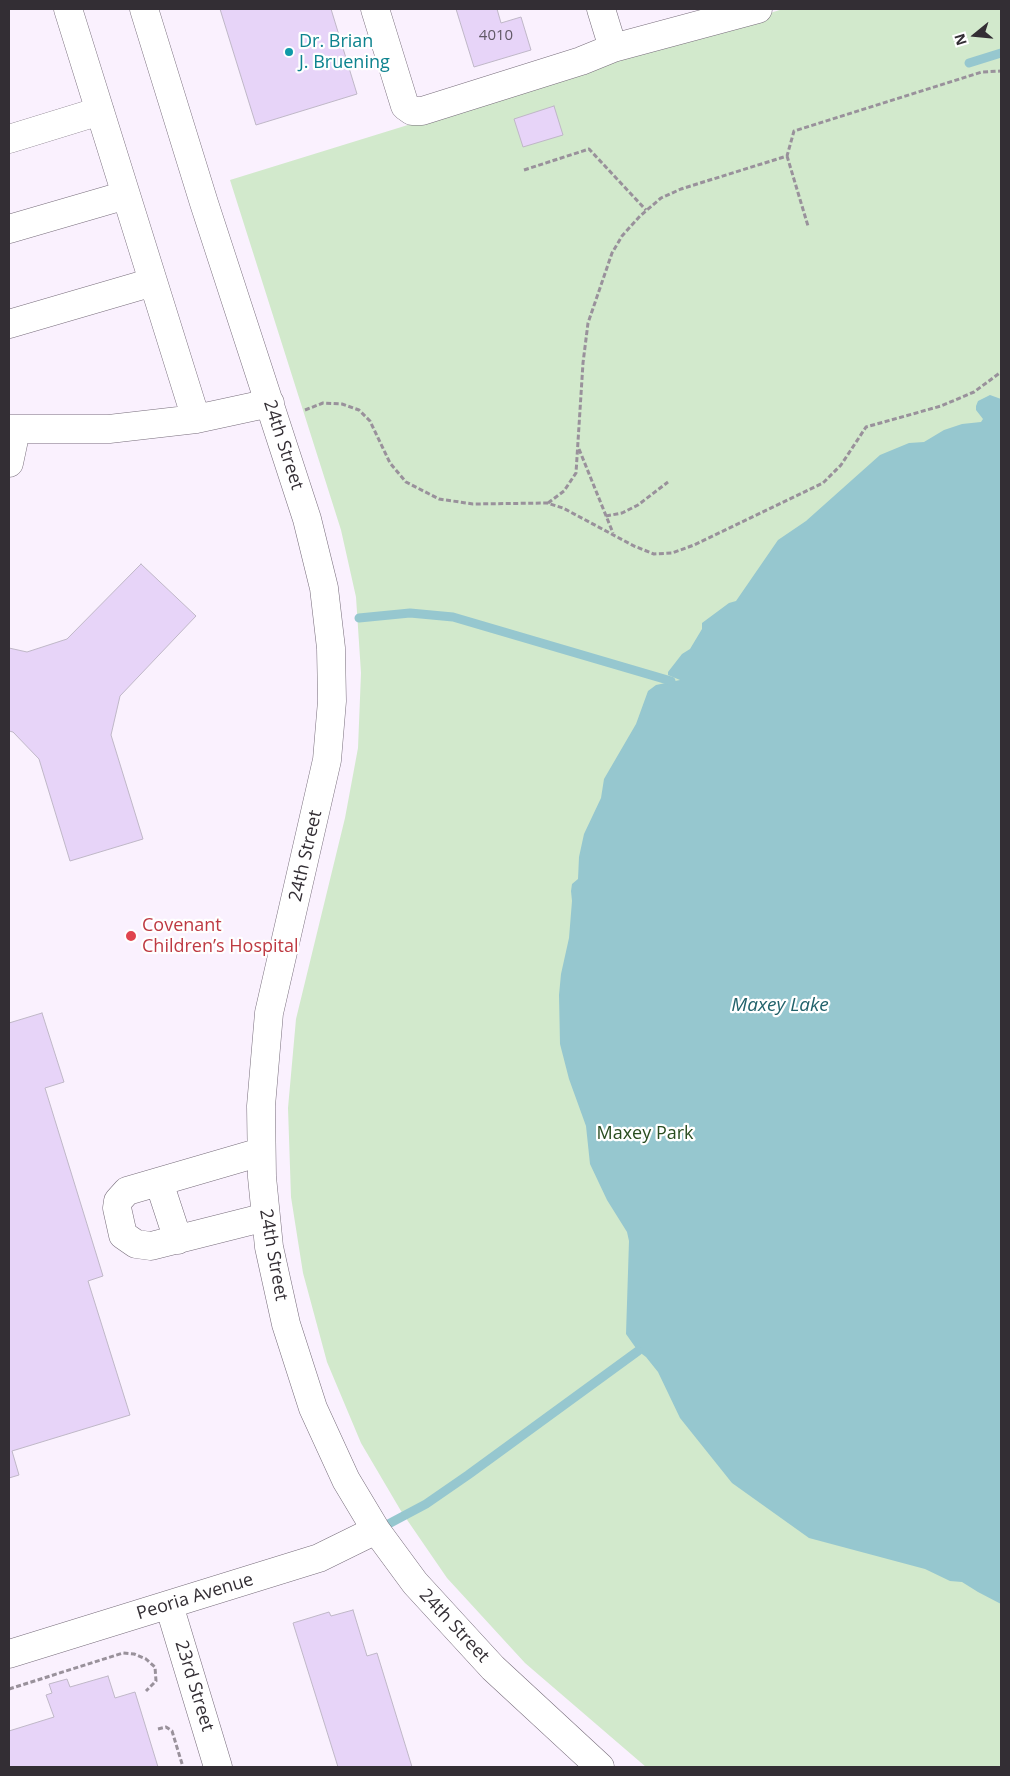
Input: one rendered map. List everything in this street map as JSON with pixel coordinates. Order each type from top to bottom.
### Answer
[{"type":"street","points":[[68,9],[196,419]]},
{"type":"street","name":"24th Street","points":[[144,9],[204,203],[307,519],[324,588],[331,648],[332,701],[327,760],[269,1013],[261,1106],[261,1152],[269,1247],[286,1324],[313,1408],[346,1480],[376,1530],[415,1583],[453,1626],[493,1668],[600,1767]]},
{"type":"street","points":[[375,9],[405,106],[412,111],[422,111],[562,67],[613,48],[758,9]]},
{"type":"street","points":[[601,9],[613,48]]},
{"type":"street","points":[[9,139],[100,111]]},
{"type":"street","points":[[9,229],[126,195]]},
{"type":"street","points":[[9,324],[153,282]]},
{"type":"street","points":[[9,463],[12,430],[109,429],[196,419],[270,403]]},
{"type":"street","points":[[261,1152],[127,1191],[122,1195],[117,1208],[124,1236],[136,1244],[151,1246],[266,1217]]},
{"type":"street","points":[[158,1182],[178,1240]]},
{"type":"street","name":"Peoria Avenue","points":[[9,1654],[319,1558],[376,1530]]},
{"type":"street","name":"23rd Street","points":[[169,1605],[218,1767]]},
{"type":"path","points":[[808,226],[788,156],[794,131],[982,72],[1001,72]]},
{"type":"path","points":[[524,170],[590,149],[646,210]]},
{"type":"path","points":[[547,503],[564,491],[576,473],[583,363],[588,323],[612,253],[622,236],[646,210],[661,198],[681,189],[788,156]]},
{"type":"path","points":[[305,410],[323,403],[342,404],[360,410],[370,421],[390,463],[406,482],[439,499],[473,504],[547,503],[562,508],[654,554],[672,553],[694,545],[824,483],[841,465],[866,427],[941,406],[974,392],[1001,372]]},
{"type":"path","points":[[579,448],[613,535]]},
{"type":"path","points":[[606,516],[622,513],[638,505],[668,482]]},
{"type":"path","points":[[9,1689],[123,1653],[134,1654],[146,1659],[155,1668],[156,1681],[146,1691]]},
{"type":"path","points":[[158,1729],[166,1726],[172,1731],[183,1767]]},
{"type":"green space","name":"Maxey Park","points":[[783,9],[1001,9],[1001,1767],[646,1767],[525,1663],[447,1578],[401,1511],[361,1443],[327,1362],[303,1273],[291,1197],[288,1108],[296,1019],[345,818],[358,748],[361,673],[356,597],[341,530],[230,180]]},
{"type":"water","name":"Maxey Lake","points":[[990,395],[1001,399],[1001,1604],[962,1582],[950,1581],[925,1569],[809,1538],[732,1483],[680,1418],[658,1372],[646,1357],[638,1351],[626,1334],[629,1241],[627,1232],[607,1200],[590,1164],[586,1126],[569,1079],[560,1044],[559,995],[561,974],[569,938],[572,884],[578,879],[579,857],[584,834],[601,798],[604,779],[636,724],[648,691],[656,685],[680,680],[668,675],[668,672],[682,654],[690,649],[702,629],[702,623],[729,603],[736,601],[778,540],[806,521],[880,455],[909,443],[924,442],[944,430],[962,424],[981,422],[983,419],[976,410],[976,406],[978,401]]},
{"type":"building","name":"Dr. Brian J. Bruening","points":[[220,9],[331,9],[357,94],[256,125]]},
{"type":"building","points":[[456,9],[497,9],[501,23],[521,17],[531,50],[474,67]]},
{"type":"building","points":[[554,106],[563,135],[523,147],[514,119]]},
{"type":"building","points":[[141,564],[196,616],[120,696],[111,735],[143,839],[70,861],[39,759],[13,732],[9,731],[9,648],[27,652],[67,639]]},
{"type":"building","points":[[42,1013],[64,1082],[45,1088],[103,1276],[88,1281],[130,1415],[12,1451],[19,1475],[9,1478],[9,1023]]},
{"type":"building","points":[[353,1610],[367,1656],[377,1653],[412,1767],[338,1767],[293,1623],[329,1612],[331,1616]]},
{"type":"building","points":[[108,1676],[115,1698],[135,1692],[158,1767],[9,1767],[9,1731],[54,1717],[46,1695],[52,1693],[49,1684],[67,1679],[70,1687]]},
{"type":"waterway","points":[[969,63],[1001,53]]},
{"type":"waterway","points":[[359,618],[410,613],[453,617],[671,681]]},
{"type":"waterway","points":[[379,1529],[426,1504],[638,1351]]},
{"type":"place","name":"Dr. Brian J. Bruening","points":[[289,52]]},
{"type":"place","name":"Covenant Children’s Hospital","points":[[131,936]]}]
